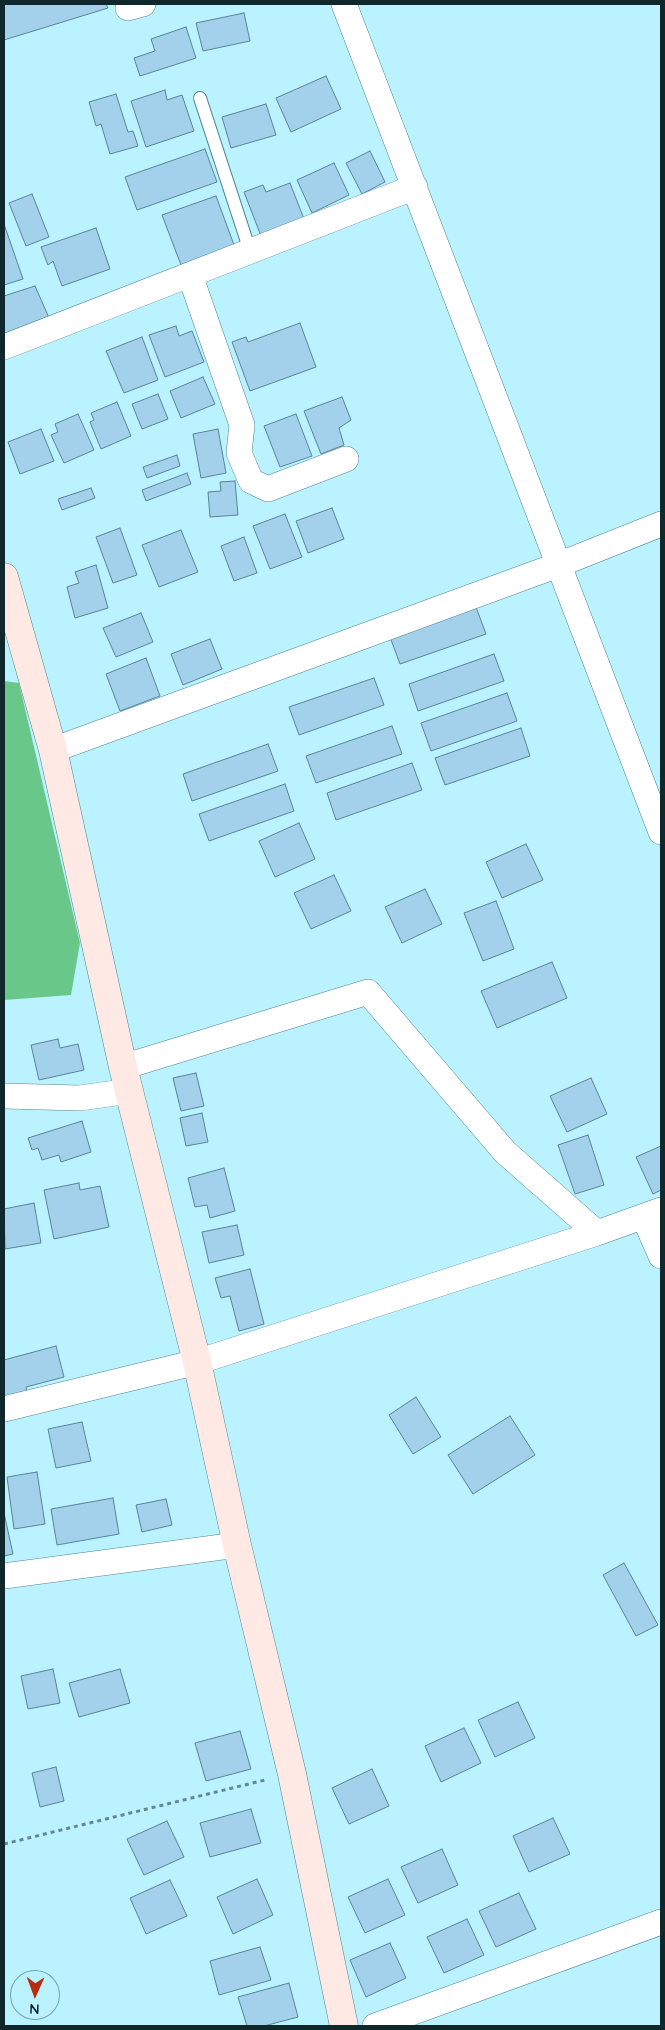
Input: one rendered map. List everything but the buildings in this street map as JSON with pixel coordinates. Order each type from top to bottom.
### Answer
[{"type":"street","points":[[344,4],[661,832]]},
{"type":"street","points":[[4,347],[415,187]]},
{"type":"street","points":[[190,275],[242,426],[239,453],[251,481],[268,489],[346,458]]},
{"type":"street","points":[[53,750],[558,565],[661,524]]},
{"type":"street","points":[[4,577],[53,750],[126,1079],[197,1362],[237,1545],[292,1774],[344,2026]]},
{"type":"street","points":[[4,1096],[80,1098],[126,1079],[368,992],[505,1152],[597,1233]]},
{"type":"street","points":[[4,1409],[197,1362],[652,1214],[661,1256]]},
{"type":"street","points":[[4,1576],[237,1545]]},
{"type":"street","points":[[375,2026],[661,1922]]},
{"type":"lane","points":[[200,98],[250,251]]},
{"type":"path","points":[[4,1844],[292,1774]]},
{"type":"green space","points":[[4,681],[19,683],[80,943],[71,995],[4,1000]]}]
